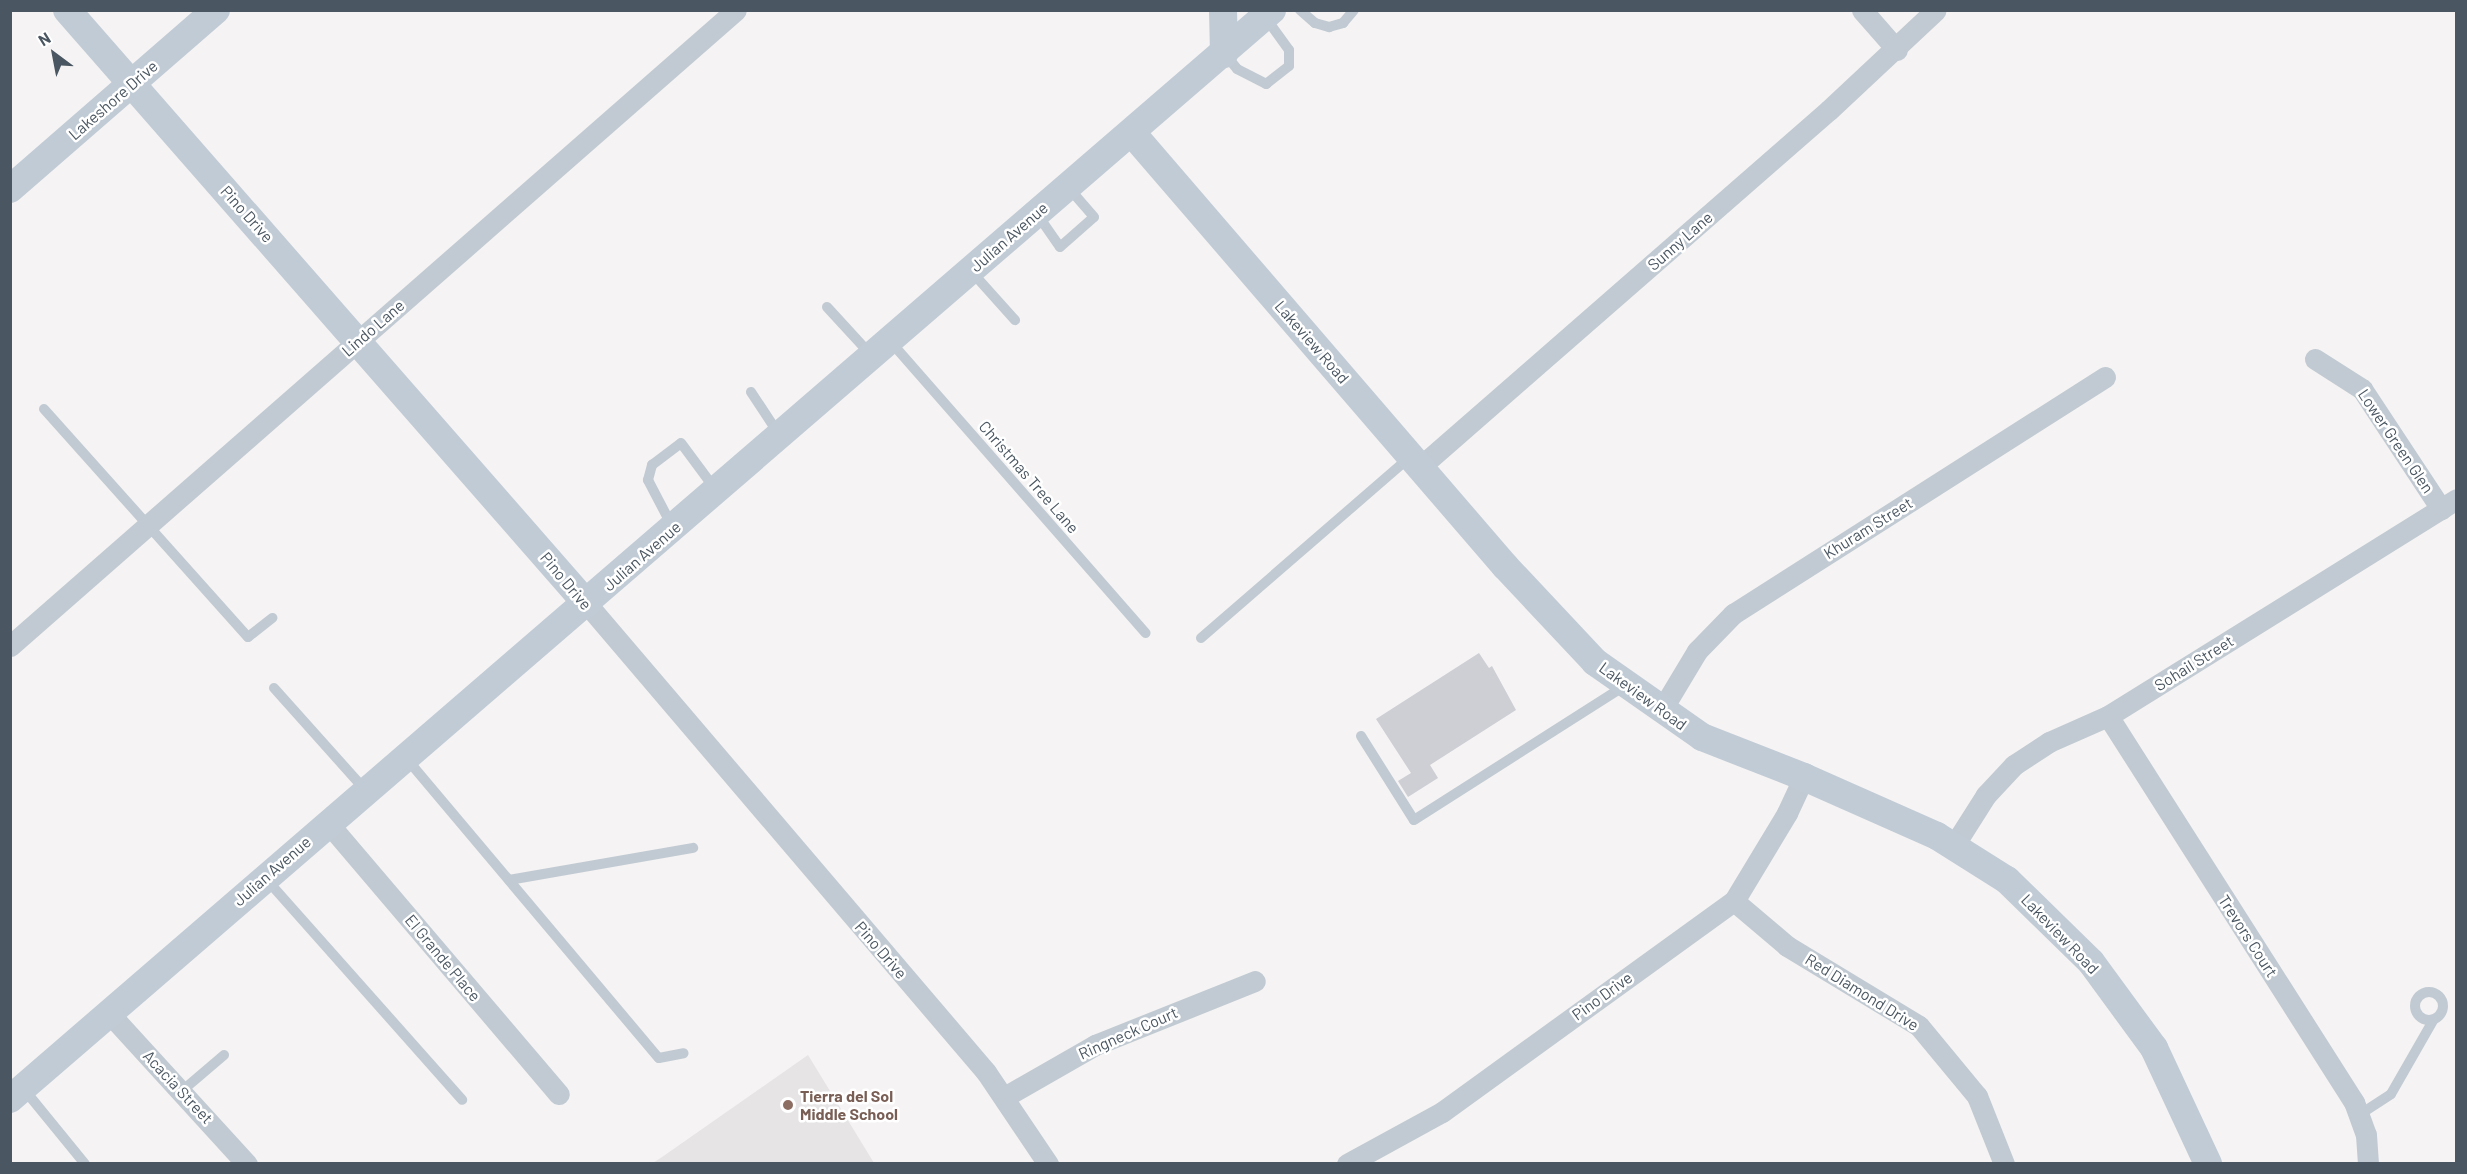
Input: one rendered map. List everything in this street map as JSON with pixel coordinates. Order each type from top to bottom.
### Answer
[{"type":"street","name":"Pino Drive","points":[[67,10],[359,340],[1006,1096],[1048,1164]]},
{"type":"street","name":"Lakeshore Drive","points":[[10,189],[216,10]]},
{"type":"street","name":"Lindo Lane","points":[[10,646],[736,10]]},
{"type":"street","points":[[1223,10],[1224,54]]},
{"type":"street","points":[[1862,10],[1897,50]]},
{"type":"street","name":"Sunny Lane","points":[[1415,462],[1897,50],[1936,10]]},
{"type":"street","name":"Julian Avenue","points":[[17,1094],[108,1012],[587,604],[1268,14]]},
{"type":"street","name":"Lakeview Road","points":[[1132,133],[1565,633],[1624,686],[1702,737],[1804,777],[1936,836],[2007,880],[2091,962],[2154,1048],[2208,1164]]},
{"type":"street","name":"Lower Green Glen","points":[[2315,359],[2362,389],[2449,504]]},
{"type":"street","name":"Khuram Street","points":[[1662,711],[1696,651],[1733,614],[2105,377]]},
{"type":"street","name":"Sohail Street","points":[[1953,848],[1986,795],[2014,765],[2049,742],[2108,716],[2449,504]]},
{"type":"street","name":"Trevors Court","points":[[2108,716],[2354,1102],[2366,1135],[2367,1164]]},
{"type":"street","name":"Pino Drive","points":[[1347,1164],[1442,1112],[1734,901],[1787,813],[1804,777]]},
{"type":"street","name":"El Grande Place","points":[[328,823],[559,1094]]},
{"type":"street","name":"Red Diamond Drive","points":[[1734,901],[1787,946],[1919,1026],[1977,1096],[2004,1164]]},
{"type":"street","name":"Ringneck Court","points":[[1006,1096],[1095,1045],[1255,981]]},
{"type":"street","name":"Acacia Street","points":[[108,1012],[183,1090],[247,1164]]},
{"type":"lane","points":[[1300,10],[1315,23],[1329,27],[1342,24],[1354,10]]},
{"type":"lane","points":[[1224,54],[1237,69],[1266,84],[1289,66],[1288,50],[1268,14]]},
{"type":"lane","points":[[1037,214],[1060,247],[1094,217],[1068,187]]},
{"type":"lane","points":[[971,271],[1015,321]]},
{"type":"lane","name":"Christmas Tree Lane","points":[[827,307],[881,349],[1146,633]]},
{"type":"lane","points":[[751,392],[780,436]]},
{"type":"lane","points":[[44,409],[248,637],[272,618]]},
{"type":"lane","points":[[674,528],[648,480],[652,465],[681,442],[717,491]]},
{"type":"lane","points":[[1201,638],[1415,462]]},
{"type":"lane","points":[[1361,735],[1414,820],[1624,686]]},
{"type":"lane","points":[[274,688],[366,792]]},
{"type":"lane","points":[[406,758],[659,1058],[684,1053]]},
{"type":"lane","points":[[509,880],[693,848]]},
{"type":"lane","points":[[265,878],[462,1100]]},
{"type":"lane","points":[[2359,1115],[2391,1094],[2434,1019]]},
{"type":"lane","points":[[183,1090],[224,1055]]},
{"type":"lane","points":[[17,1094],[85,1164]]},
{"type":"shaded area","name":"Tierra del Sol Middle School","points":[[808,1055],[874,1163],[653,1163],[665,1155]]},
{"type":"building","points":[[1479,653],[1489,668],[1492,666],[1516,710],[1430,765],[1438,778],[1408,797],[1398,781],[1411,773],[1376,719]]},
{"type":"place","name":"Tierra del Sol Middle School","points":[[788,1105]]}]
